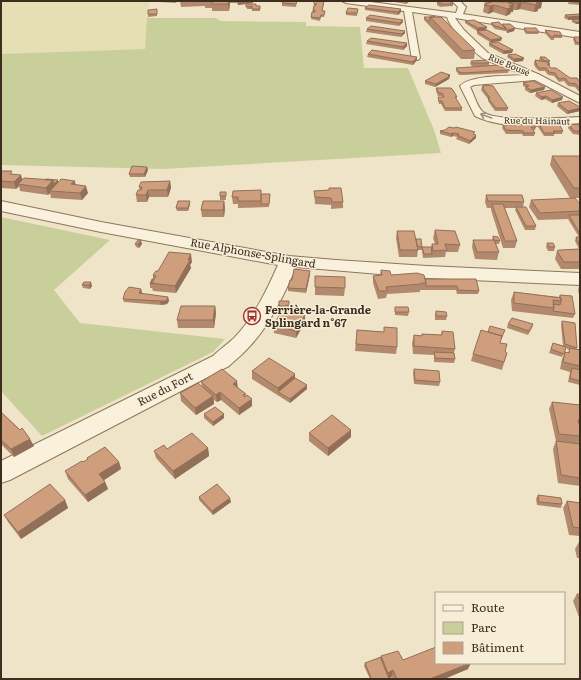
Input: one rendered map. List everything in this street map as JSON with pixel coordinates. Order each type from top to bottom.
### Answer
[{"type":"street","points":[[346,1],[454,15],[580,35]]},
{"type":"street","points":[[454,15],[462,7],[456,1]]},
{"type":"street","points":[[408,9],[415,58]]},
{"type":"street","name":"Rue Bousé","points":[[454,15],[452,21],[461,32],[485,55],[537,77],[580,100]]},
{"type":"street","name":"Rue du Hainaut","points":[[537,77],[472,82],[465,86],[479,114],[485,117],[501,121],[580,120]]},
{"type":"street","name":"Rue Alphonse-Splingard","points":[[1,206],[100,227],[289,261],[419,272],[580,279]]},
{"type":"street","name":"Rue du Fort","points":[[1,473],[221,361],[242,341],[265,310],[280,283],[289,261]]},
{"type":"shaded area","points":[[1,1],[149,1],[145,49],[1,54]]},
{"type":"green space","points":[[147,18],[216,18],[221,21],[306,22],[306,26],[360,27],[364,68],[408,68],[434,130],[441,153],[163,169],[1,165],[1,54],[145,49]]},
{"type":"green space","points":[[1,217],[110,240],[54,290],[80,323],[225,339],[213,352],[42,436],[1,391]]},
{"type":"building","points":[[212,1],[229,1],[228,4],[212,4]]},
{"type":"building","points":[[283,1],[297,1],[296,4],[282,3]]},
{"type":"building","points":[[314,1],[324,1],[322,11],[325,11],[324,15],[321,15],[320,18],[311,17],[312,12],[315,12],[315,10],[313,10],[314,6],[317,4],[314,4]]},
{"type":"building","points":[[441,1],[449,1],[453,4],[440,4],[437,2],[442,2]]},
{"type":"building","points":[[488,1],[542,1],[536,3],[539,4],[536,5],[522,2],[512,2],[508,3],[514,4],[509,6],[512,7],[508,9],[494,5],[484,5],[492,2]]},
{"type":"building","points":[[569,1],[580,1],[580,3]]},
{"type":"building","points":[[246,4],[256,4],[256,6],[260,6],[260,9],[252,9],[252,6],[246,7]]},
{"type":"building","points":[[369,5],[401,9],[398,12],[365,8]]},
{"type":"building","points":[[348,8],[358,9],[357,13],[346,13]]},
{"type":"building","points":[[157,9],[157,14],[148,14],[148,10]]},
{"type":"building","points":[[580,14],[580,16],[568,17],[565,15]]},
{"type":"building","points":[[370,15],[403,20],[400,23],[366,18]]},
{"type":"building","points":[[424,17],[430,17],[429,22]]},
{"type":"building","points":[[430,17],[441,17],[475,50],[463,51]]},
{"type":"building","points":[[580,19],[580,21],[576,22],[572,20]]},
{"type":"building","points":[[474,20],[487,27],[478,28],[465,21]]},
{"type":"building","points":[[499,22],[506,29],[495,26],[491,23]]},
{"type":"building","points":[[502,24],[510,24],[515,28],[508,30]]},
{"type":"building","points":[[371,26],[405,31],[402,34],[367,29]]},
{"type":"building","points":[[524,28],[536,28],[539,32],[527,32]]},
{"type":"building","points":[[487,30],[502,38],[491,40],[477,31]]},
{"type":"building","points":[[545,30],[560,32],[562,36],[554,35],[554,37],[551,37]]},
{"type":"building","points":[[574,37],[580,37],[580,43],[576,42]]},
{"type":"building","points":[[371,38],[407,43],[403,47],[367,41]]},
{"type":"building","points":[[498,42],[513,50],[504,51],[489,43]]},
{"type":"building","points":[[372,50],[417,57],[413,62],[368,54]]},
{"type":"building","points":[[515,54],[524,58],[514,59],[508,55]]},
{"type":"building","points":[[540,57],[545,57],[550,61],[545,61]]},
{"type":"building","points":[[487,60],[489,63],[473,63],[471,61]]},
{"type":"building","points":[[535,60],[547,62],[550,64],[547,64],[551,68],[556,68],[570,78],[577,78],[580,82],[580,89],[576,84],[569,83],[565,78],[559,79],[555,73],[549,72],[546,68],[540,68],[536,65]]},
{"type":"building","points":[[499,65],[501,67],[506,67],[509,70],[464,73],[459,72],[456,68]]},
{"type":"building","points":[[441,72],[450,76],[436,84],[425,81]]},
{"type":"building","points":[[533,81],[545,87],[531,90],[526,87],[529,86],[523,83]]},
{"type":"building","points":[[483,85],[493,86],[508,108],[496,108],[488,98],[490,98],[482,87],[484,87]]},
{"type":"building","points":[[436,88],[451,88],[462,108],[445,108],[442,101],[439,101],[438,97],[444,97]]},
{"type":"building","points":[[551,90],[563,97],[552,100],[546,96],[542,97],[536,93]]},
{"type":"building","points":[[569,101],[580,108],[568,111],[558,103]]},
{"type":"building","points":[[534,124],[536,127],[531,127],[535,133],[506,130],[503,125]]},
{"type":"building","points":[[539,124],[559,124],[563,131],[544,133]]},
{"type":"building","points":[[569,124],[580,125],[580,131],[574,131]]},
{"type":"building","points":[[449,127],[456,127],[475,132],[473,134],[476,135],[470,141],[457,135],[459,134],[451,134],[440,131]]},
{"type":"building","points":[[552,156],[580,156],[580,188],[574,188]]},
{"type":"building","points":[[132,166],[147,167],[144,174],[129,174]]},
{"type":"building","points":[[1,171],[12,171],[10,174],[21,175],[14,182],[1,181]]},
{"type":"building","points":[[24,178],[53,180],[46,188],[18,184]]},
{"type":"building","points":[[46,179],[58,180],[54,184],[53,180],[45,180]]},
{"type":"building","points":[[61,179],[75,181],[71,184],[86,186],[80,193],[50,191]]},
{"type":"building","points":[[170,181],[167,190],[148,190],[146,195],[136,195],[138,190],[141,190],[142,187],[139,187],[141,182]]},
{"type":"building","points":[[329,188],[341,188],[343,202],[332,202],[331,198],[315,197],[314,191],[329,190]]},
{"type":"building","points":[[261,190],[261,201],[238,201],[238,197],[232,197],[233,191]]},
{"type":"building","points":[[220,192],[226,192],[226,196],[220,196]]},
{"type":"building","points":[[261,194],[270,194],[269,204],[261,204]]},
{"type":"building","points":[[486,195],[522,195],[524,202],[488,201]]},
{"type":"building","points":[[575,198],[580,204],[580,211],[540,213],[531,200]]},
{"type":"building","points":[[178,201],[190,201],[188,208],[176,208]]},
{"type":"building","points":[[203,201],[224,201],[223,210],[201,210]]},
{"type":"building","points":[[492,204],[503,204],[517,241],[505,241]]},
{"type":"building","points":[[516,207],[526,207],[536,226],[526,226]]},
{"type":"building","points":[[569,215],[580,215],[580,234]]},
{"type":"building","points":[[435,230],[455,231],[460,245],[445,244],[447,250],[433,251],[432,244],[438,244]]},
{"type":"building","points":[[397,231],[414,231],[418,250],[400,250]]},
{"type":"building","points":[[493,236],[498,237],[500,241],[494,240]]},
{"type":"building","points":[[576,237],[580,237],[580,246]]},
{"type":"building","points":[[416,239],[421,239],[422,247],[417,246]]},
{"type":"building","points":[[138,240],[141,240],[138,244],[135,244]]},
{"type":"building","points":[[473,240],[494,240],[499,252],[477,252]]},
{"type":"building","points":[[547,243],[553,243],[555,247],[549,247]]},
{"type":"building","points":[[422,247],[431,247],[432,254],[424,254]]},
{"type":"building","points":[[580,249],[580,262],[564,262],[557,251],[559,250]]},
{"type":"building","points":[[169,252],[191,254],[188,260],[190,260],[175,286],[151,283],[156,276],[153,275],[156,271],[158,271]]},
{"type":"building","points":[[294,269],[310,271],[306,289],[288,288],[290,280],[292,280]]},
{"type":"building","points":[[381,270],[390,271],[391,275],[417,273],[424,275],[426,283],[386,287],[387,291],[379,291],[373,276],[382,275]]},
{"type":"building","points":[[315,276],[345,277],[345,288],[315,287]]},
{"type":"building","points":[[425,279],[476,279],[479,291],[458,290],[457,286],[426,286]]},
{"type":"building","points":[[84,282],[91,282],[89,285],[82,285]]},
{"type":"building","points":[[129,287],[141,289],[139,293],[168,297],[166,301],[123,299],[125,292]]},
{"type":"building","points":[[514,292],[561,298],[561,301],[553,300],[554,308],[514,303]]},
{"type":"building","points":[[560,295],[572,296],[575,314],[553,311],[553,304],[560,305]]},
{"type":"building","points":[[279,301],[289,301],[289,306],[279,306]]},
{"type":"building","points":[[286,305],[299,308],[297,313],[305,315],[296,331],[273,325]]},
{"type":"building","points":[[181,306],[215,306],[213,320],[177,320]]},
{"type":"building","points":[[395,307],[408,307],[409,312],[395,312]]},
{"type":"building","points":[[436,311],[446,312],[447,316],[436,316]]},
{"type":"building","points":[[512,318],[533,324],[529,331],[508,324]]},
{"type":"building","points":[[562,321],[575,323],[577,348],[565,344]]},
{"type":"building","points":[[490,326],[505,330],[501,339],[502,336],[488,332]]},
{"type":"building","points":[[384,327],[397,328],[397,347],[356,344],[357,330],[384,332]]},
{"type":"building","points":[[481,330],[502,336],[500,343],[507,344],[505,351],[507,353],[504,362],[473,354]]},
{"type":"building","points":[[442,331],[453,332],[455,349],[414,346],[414,335],[442,335]]},
{"type":"building","points":[[553,343],[566,347],[564,354],[551,349]]},
{"type":"building","points":[[570,348],[580,350],[580,366],[563,362],[565,352],[569,353]]},
{"type":"building","points":[[434,352],[454,353],[455,359],[435,358]]},
{"type":"building","points":[[269,358],[295,374],[278,388],[252,371]]},
{"type":"building","points":[[572,368],[580,370],[580,381],[570,378]]},
{"type":"building","points":[[222,369],[237,381],[233,384],[246,394],[243,395],[245,397],[247,395],[252,399],[239,408],[220,392],[216,395],[201,382]]},
{"type":"building","points":[[414,369],[439,371],[440,382],[415,380]]},
{"type":"building","points":[[295,378],[307,385],[290,399],[278,392]]},
{"type":"building","points":[[198,383],[213,396],[195,408],[180,393]]},
{"type":"building","points":[[552,402],[580,405],[580,420],[578,420],[580,436],[559,434]]},
{"type":"building","points":[[215,407],[224,414],[213,422],[204,414]]},
{"type":"building","points":[[1,412],[20,430],[22,428],[30,439],[11,449],[1,440]]},
{"type":"building","points":[[332,415],[351,430],[328,448],[309,433]]},
{"type":"building","points":[[192,433],[208,448],[173,471],[154,451],[164,445],[167,449]]},
{"type":"building","points":[[556,441],[580,444],[580,478],[561,475]]},
{"type":"building","points":[[105,447],[119,462],[99,474],[105,482],[85,495],[65,471],[88,459],[87,458]]},
{"type":"building","points":[[50,484],[65,500],[18,532],[4,515]]},
{"type":"building","points":[[217,484],[230,498],[212,511],[199,497]]},
{"type":"building","points":[[538,495],[561,498],[562,504],[539,502]]},
{"type":"building","points":[[567,501],[580,503],[580,528],[573,527]]},
{"type":"building","points":[[577,594],[580,594],[580,601]]},
{"type":"building","points":[[435,647],[435,664],[468,664],[430,679],[397,679],[393,670],[388,673],[381,656],[398,651],[403,660]]},
{"type":"building","points":[[381,657],[389,679],[370,679],[371,678],[365,663]]},
{"type":"place","name":"Ferrière-la-Grande Splingard n°67","points":[[252,316]]}]
